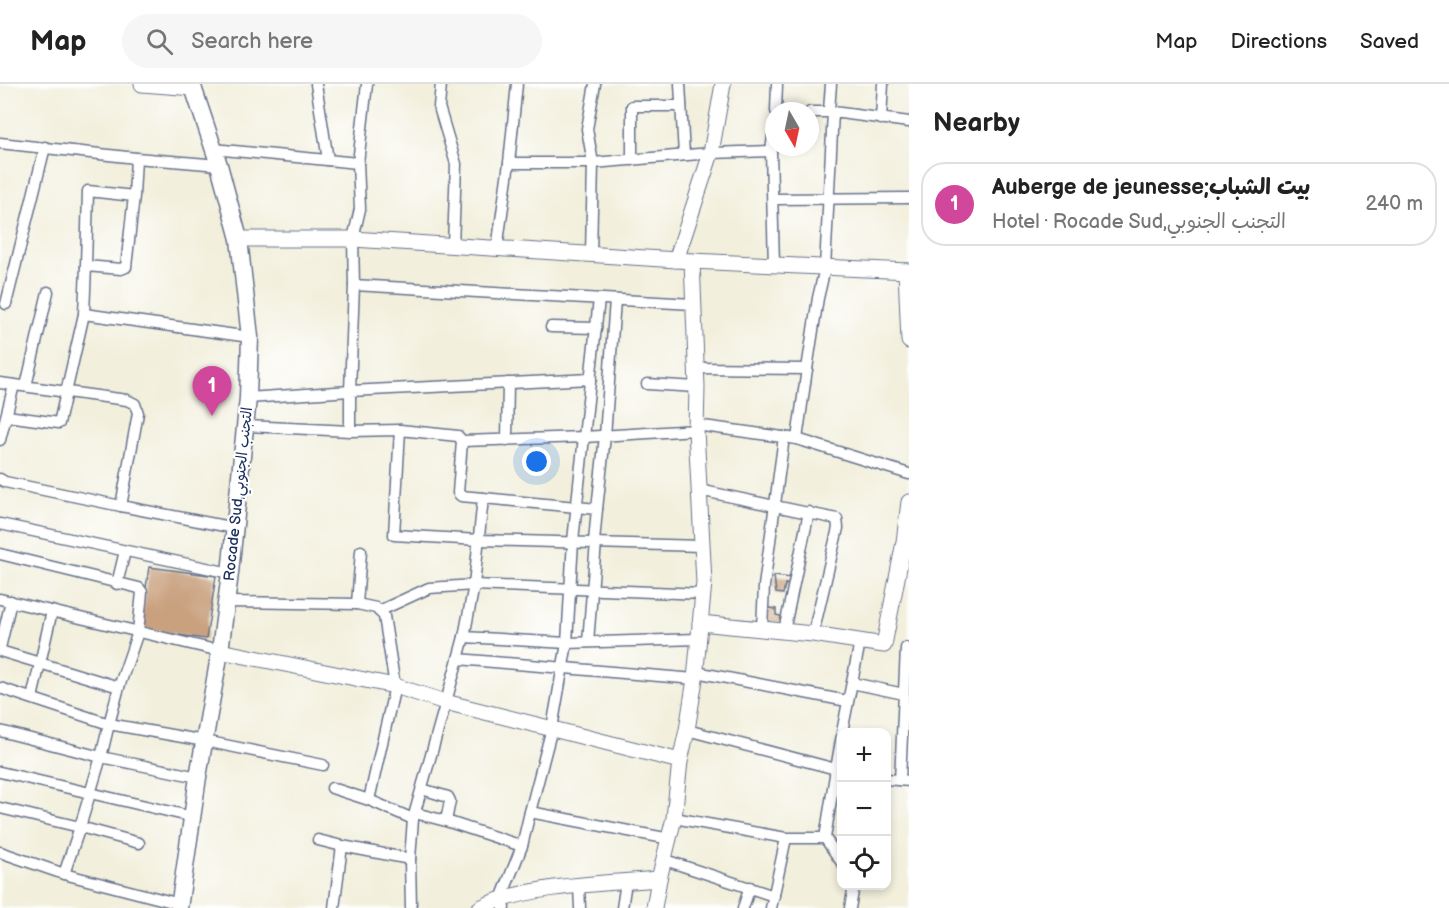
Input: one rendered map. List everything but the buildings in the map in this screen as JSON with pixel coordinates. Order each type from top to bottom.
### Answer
[{"type":"main road","name":"Rocade Sud,التجنب الجنوبي","points":[[180,906],[230,573],[248,398],[250,337],[239,239],[193,86]]},
{"type":"street","points":[[142,84],[193,86]]},
{"type":"street","points":[[316,84],[327,160]]},
{"type":"street","points":[[350,430],[353,239],[360,209],[358,163],[367,84]]},
{"type":"street","points":[[441,84],[439,107],[456,164],[453,246]]},
{"type":"street","points":[[497,249],[518,84]]},
{"type":"street","points":[[591,255],[593,163],[586,129],[595,84]]},
{"type":"street","points":[[680,84],[684,155]]},
{"type":"street","points":[[676,260],[711,153],[723,84]]},
{"type":"street","points":[[776,102],[777,84]]},
{"type":"street","points":[[797,439],[818,298],[825,267],[831,84]]},
{"type":"street","points":[[881,119],[883,84]]},
{"type":"street","points":[[632,160],[632,105],[681,106]]},
{"type":"street","points":[[819,112],[909,122]]},
{"type":"street","points":[[0,143],[136,158],[216,157],[358,163]]},
{"type":"street","points":[[6,304],[45,147]]},
{"type":"street","points":[[508,163],[593,163],[711,153],[765,152]]},
{"type":"street","points":[[771,156],[774,265]]},
{"type":"street","points":[[86,266],[121,269],[126,267],[136,158]]},
{"type":"street","points":[[7,416],[59,423],[84,314],[88,191],[134,196]]},
{"type":"street","points":[[773,199],[909,198]]},
{"type":"street","points":[[239,239],[353,239],[692,261],[907,271],[909,341]]},
{"type":"street","points":[[654,908],[674,818],[680,761],[696,676],[703,594],[692,261]]},
{"type":"street","points":[[354,285],[693,304]]},
{"type":"street","points":[[0,441],[7,416],[20,385],[48,292]]},
{"type":"street","points":[[502,903],[522,846],[552,728],[563,669],[567,643],[573,541],[599,299]]},
{"type":"street","points":[[588,642],[615,300]]},
{"type":"street","points":[[84,314],[250,337]]},
{"type":"street","points":[[551,327],[596,328]]},
{"type":"street","points":[[696,368],[807,369]]},
{"type":"street","points":[[248,398],[591,379]]},
{"type":"street","points":[[0,383],[127,400],[135,404],[138,413],[122,506]]},
{"type":"street","points":[[507,440],[508,383]]},
{"type":"street","points":[[647,384],[697,387]]},
{"type":"street","points":[[245,426],[400,430],[458,436],[462,441],[459,493],[461,496],[597,509]]},
{"type":"street","points":[[462,441],[605,436],[696,428],[797,439],[909,474]]},
{"type":"street","points":[[400,430],[394,535],[479,540],[702,546]]},
{"type":"street","points":[[762,628],[764,586],[784,437]]},
{"type":"street","points":[[0,479],[5,482],[235,528]]},
{"type":"street","points":[[699,490],[834,516],[837,519],[838,528],[813,634]]},
{"type":"street","points":[[411,908],[410,859],[414,816],[464,637],[474,585],[483,498]]},
{"type":"street","points":[[884,645],[903,578],[909,502]]},
{"type":"street","points":[[784,631],[809,512]]},
{"type":"street","points":[[0,524],[230,573]]},
{"type":"street","points":[[117,584],[125,551]]},
{"type":"street","points":[[357,604],[361,551]]},
{"type":"street","points":[[0,554],[139,588],[142,592],[138,632],[119,687],[101,757],[64,874]]},
{"type":"street","points":[[379,611],[429,588],[474,585],[703,594]]},
{"type":"street","points":[[119,687],[0,650],[5,600],[220,651],[395,686],[446,702],[680,761]]},
{"type":"street","points":[[226,602],[357,604],[376,608],[384,616],[395,686],[369,800]]},
{"type":"street","points":[[32,698],[52,611]]},
{"type":"street","points":[[464,637],[567,643],[699,631],[762,628],[907,648],[904,694],[904,781]]},
{"type":"street","points":[[843,728],[861,642]]},
{"type":"street","points":[[458,659],[563,669],[696,676],[847,701]]},
{"type":"street","points":[[852,683],[904,694]]},
{"type":"street","points":[[0,688],[109,724],[322,765]]},
{"type":"street","points":[[687,730],[837,769]]},
{"type":"street","points":[[0,731],[101,757],[198,777]]},
{"type":"street","points":[[0,772],[194,817]]},
{"type":"street","points":[[837,780],[825,838],[837,856]]},
{"type":"street","points":[[332,788],[414,816],[446,821],[522,846]]},
{"type":"street","points":[[422,789],[448,796],[450,801],[446,821]]},
{"type":"street","points":[[0,808],[139,843]]},
{"type":"street","points":[[530,812],[670,839]]},
{"type":"street","points":[[674,818],[786,838],[825,838]]},
{"type":"street","points":[[771,908],[786,838]]},
{"type":"street","points":[[318,840],[410,859]]},
{"type":"street","points":[[334,908],[342,846]]},
{"type":"street","points":[[0,852],[64,874],[180,906]]},
{"type":"street","points":[[665,860],[774,896]]},
{"type":"street","points":[[484,907],[542,890],[659,879]]},
{"type":"street","points":[[622,908],[626,882]]},
{"type":"street","points":[[579,886],[580,908]]},
{"type":"street","points":[[743,908],[750,887]]},
{"type":"street","points":[[850,908],[853,890]]},
{"type":"place","name":"Auberge de jeunesse;بيت الشباب","points":[[212,416]]}]
